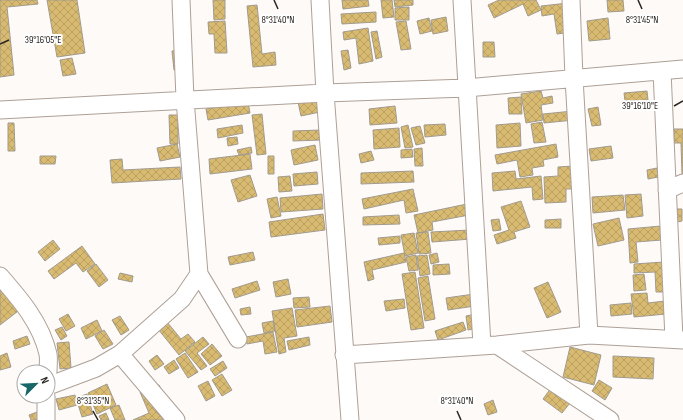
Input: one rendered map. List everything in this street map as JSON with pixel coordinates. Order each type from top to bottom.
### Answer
[{"type":"street","points":[[181,0],[185,99],[200,274],[238,340]]},
{"type":"street","points":[[320,0],[325,93],[350,420]]},
{"type":"street","points":[[462,0],[466,88],[489,345]]},
{"type":"street","points":[[571,0],[589,335]]},
{"type":"street","points":[[0,110],[185,99],[466,88],[683,68]]},
{"type":"street","points":[[344,356],[489,345],[589,335],[678,340],[667,190],[662,71]]},
{"type":"street","points":[[667,190],[683,183]]},
{"type":"street","points":[[56,383],[96,368],[120,354],[182,299],[200,274]]},
{"type":"street","points":[[0,276],[23,302],[36,323],[49,355],[48,364]]},
{"type":"street","points":[[489,345],[610,420]]},
{"type":"street","points":[[120,354],[176,420]]},
{"type":"street","points":[[46,404],[46,420]]},
{"type":"building","points":[[0,0],[37,0],[38,4],[7,7],[14,75],[0,77]]},
{"type":"building","points":[[47,0],[77,0],[85,53],[57,57]]},
{"type":"building","points":[[213,0],[225,0],[225,19],[214,20]]},
{"type":"building","points":[[342,0],[368,0],[369,6],[343,9]]},
{"type":"building","points":[[381,0],[392,0],[394,17],[383,18]]},
{"type":"building","points":[[394,0],[413,0],[413,5],[395,7]]},
{"type":"building","points":[[499,0],[536,0],[541,10],[528,16],[523,4],[494,18],[488,5]]},
{"type":"building","points":[[607,0],[623,0],[624,11],[608,12]]},
{"type":"building","points":[[568,3],[572,32],[557,34],[554,14],[542,16],[541,6]]},
{"type":"building","points":[[257,5],[262,54],[275,52],[276,65],[253,67],[247,6]]},
{"type":"building","points":[[409,7],[409,20],[395,20],[395,8]]},
{"type":"building","points":[[376,12],[376,22],[342,24],[341,14]]},
{"type":"building","points":[[446,17],[448,31],[433,34],[431,20]]},
{"type":"building","points":[[429,18],[432,31],[420,34],[417,21]]},
{"type":"building","points":[[608,18],[610,39],[589,41],[587,21]]},
{"type":"building","points":[[225,21],[227,53],[215,53],[214,34],[209,34],[208,22]]},
{"type":"building","points":[[406,21],[411,49],[401,50],[396,22]]},
{"type":"building","points":[[368,28],[373,61],[359,64],[356,38],[344,40],[343,32]]},
{"type":"building","points":[[377,31],[382,57],[376,59],[371,32]]},
{"type":"building","points":[[483,42],[494,42],[495,57],[483,57]]},
{"type":"building","points":[[182,49],[185,69],[174,70],[172,51]]},
{"type":"building","points":[[348,50],[351,68],[344,70],[341,51]]},
{"type":"building","points":[[72,58],[76,74],[63,76],[60,60]]},
{"type":"building","points":[[541,91],[543,98],[552,96],[553,103],[541,105],[543,120],[526,123],[521,94]]},
{"type":"building","points":[[647,91],[648,100],[625,101],[624,93]]},
{"type":"building","points":[[521,97],[522,114],[509,114],[508,98]]},
{"type":"building","points":[[317,99],[320,112],[301,116],[298,102]]},
{"type":"building","points":[[248,102],[250,113],[208,120],[206,109]]},
{"type":"building","points":[[395,106],[397,123],[370,125],[369,109]]},
{"type":"building","points":[[598,107],[601,125],[592,126],[588,109]]},
{"type":"building","points":[[573,111],[574,120],[544,123],[543,114]]},
{"type":"building","points":[[262,114],[266,154],[257,155],[252,115]]},
{"type":"building","points":[[169,115],[178,115],[178,144],[170,144]]},
{"type":"building","points":[[542,122],[546,142],[534,143],[531,124]]},
{"type":"building","points":[[8,123],[14,123],[15,151],[8,151]]},
{"type":"building","points":[[520,123],[521,146],[497,148],[496,125]]},
{"type":"building","points":[[445,124],[446,135],[425,137],[424,125]]},
{"type":"building","points":[[242,125],[243,133],[218,138],[217,129]]},
{"type":"building","points":[[408,125],[413,147],[405,148],[401,127]]},
{"type":"building","points":[[420,126],[425,143],[416,145],[411,128]]},
{"type":"building","points":[[399,128],[400,147],[374,149],[373,130]]},
{"type":"building","points":[[674,129],[683,129],[683,174],[681,143],[674,143]]},
{"type":"building","points":[[320,130],[321,140],[293,141],[293,131]]},
{"type":"building","points":[[237,137],[238,144],[228,146],[227,138]]},
{"type":"building","points":[[177,144],[180,157],[160,161],[157,148]]},
{"type":"building","points":[[556,144],[558,157],[543,160],[544,166],[532,168],[533,175],[520,177],[517,160],[497,164],[495,155]]},
{"type":"building","points":[[315,145],[318,160],[294,165],[291,150]]},
{"type":"building","points":[[611,146],[613,158],[591,161],[589,149]]},
{"type":"building","points":[[251,147],[252,153],[239,155],[237,150]]},
{"type":"building","points":[[422,148],[423,166],[415,166],[414,149]]},
{"type":"building","points":[[412,149],[413,157],[401,158],[401,150]]},
{"type":"building","points":[[371,151],[374,160],[361,163],[359,154]]},
{"type":"building","points":[[250,154],[252,169],[210,174],[209,159]]},
{"type":"building","points":[[40,156],[56,156],[55,164],[40,164]]},
{"type":"building","points":[[268,156],[274,156],[274,174],[268,174]]},
{"type":"building","points":[[122,159],[123,170],[180,167],[181,179],[112,183],[110,160]]},
{"type":"building","points":[[573,166],[574,189],[566,189],[566,202],[545,203],[544,177],[558,176],[558,167]]},
{"type":"building","points":[[657,168],[658,177],[648,179],[647,170]]},
{"type":"building","points":[[413,171],[414,182],[361,184],[361,173]]},
{"type":"building","points":[[515,171],[516,179],[541,176],[543,199],[533,200],[532,187],[493,191],[492,173]]},
{"type":"building","points":[[317,172],[318,184],[294,186],[293,174]]},
{"type":"building","points":[[250,175],[257,196],[238,202],[231,180]]},
{"type":"building","points":[[290,176],[292,191],[279,192],[278,177]]},
{"type":"building","points":[[413,189],[418,211],[406,213],[404,200],[364,209],[362,199]]},
{"type":"building","points":[[322,194],[323,209],[281,212],[280,198]]},
{"type":"building","points":[[641,194],[643,216],[627,218],[625,195]]},
{"type":"building","points":[[623,195],[625,210],[593,213],[592,197]]},
{"type":"building","points":[[277,197],[281,216],[271,218],[267,199]]},
{"type":"building","points":[[521,201],[530,227],[514,232],[516,238],[497,244],[494,235],[509,230],[501,207]]},
{"type":"building","points":[[467,204],[469,215],[432,222],[433,230],[418,233],[414,215]]},
{"type":"building","points":[[676,209],[682,209],[682,221],[677,222]]},
{"type":"building","points":[[323,214],[325,230],[271,237],[269,222]]},
{"type":"building","points":[[399,215],[400,224],[363,225],[363,217]]},
{"type":"building","points":[[619,218],[624,240],[598,246],[593,224]]},
{"type":"building","points":[[499,219],[501,230],[493,231],[491,220]]},
{"type":"building","points":[[561,219],[561,228],[545,228],[545,220]]},
{"type":"building","points":[[661,226],[662,240],[636,242],[638,262],[630,263],[628,229]]},
{"type":"building","points":[[470,230],[471,239],[432,242],[431,232]]},
{"type":"building","points":[[428,232],[431,253],[419,254],[416,233]]},
{"type":"building","points":[[414,233],[418,253],[405,256],[401,235]]},
{"type":"building","points":[[400,236],[400,243],[379,245],[378,238]]},
{"type":"building","points":[[53,240],[60,249],[45,261],[38,252]]},
{"type":"building","points":[[82,246],[95,264],[83,272],[76,263],[54,279],[48,271]]},
{"type":"building","points":[[253,252],[255,260],[230,265],[228,257]]},
{"type":"building","points":[[404,253],[406,262],[372,270],[374,279],[368,281],[364,262]]},
{"type":"building","points":[[437,253],[439,262],[431,264],[429,255]]},
{"type":"building","points":[[416,255],[418,270],[409,271],[406,257]]},
{"type":"building","points":[[427,255],[430,274],[420,276],[417,256]]},
{"type":"building","points":[[664,262],[666,292],[656,292],[655,272],[634,273],[634,264]]},
{"type":"building","points":[[96,264],[108,280],[99,287],[87,271]]},
{"type":"building","points":[[449,264],[450,274],[433,275],[433,265]]},
{"type":"building","points":[[415,272],[424,328],[411,330],[402,274]]},
{"type":"building","points":[[120,273],[133,276],[132,282],[118,279]]},
{"type":"building","points":[[644,274],[646,290],[634,291],[633,275]]},
{"type":"building","points":[[428,276],[435,319],[425,321],[418,278]]},
{"type":"building","points":[[288,279],[291,294],[276,297],[273,282]]},
{"type":"building","points":[[0,281],[22,308],[0,325]]},
{"type":"building","points":[[257,281],[260,290],[235,298],[232,289]]},
{"type":"building","points":[[548,282],[561,312],[547,318],[534,288]]},
{"type":"building","points":[[647,293],[648,303],[665,301],[666,314],[634,317],[631,294]]},
{"type":"building","points":[[474,294],[475,306],[448,310],[446,298]]},
{"type":"building","points":[[309,297],[310,307],[294,308],[293,298]]},
{"type":"building","points":[[404,299],[405,308],[386,311],[384,301]]},
{"type":"building","points":[[631,303],[632,314],[611,316],[610,305]]},
{"type":"building","points":[[330,306],[332,322],[297,327],[295,310]]},
{"type":"building","points":[[250,307],[251,314],[241,315],[240,309]]},
{"type":"building","points":[[292,308],[297,336],[284,338],[286,352],[279,354],[272,311]]},
{"type":"building","points":[[68,314],[75,326],[66,331],[59,319]]},
{"type":"building","points":[[476,314],[478,328],[468,330],[466,316]]},
{"type":"building","points":[[120,316],[129,330],[121,335],[112,320]]},
{"type":"building","points":[[97,320],[102,331],[86,339],[81,328]]},
{"type":"building","points":[[273,321],[275,331],[264,333],[262,323]]},
{"type":"building","points":[[167,322],[181,339],[188,334],[195,342],[179,355],[158,329]]},
{"type":"building","points":[[463,322],[466,330],[438,340],[435,331]]},
{"type":"building","points":[[62,327],[67,336],[61,340],[55,330]]},
{"type":"building","points":[[104,330],[113,344],[103,349],[95,336]]},
{"type":"building","points":[[273,332],[277,352],[265,354],[263,341],[247,344],[246,337]]},
{"type":"building","points":[[27,336],[30,344],[15,349],[13,341]]},
{"type":"building","points":[[203,337],[209,344],[197,353],[207,366],[201,370],[185,351]]},
{"type":"building","points":[[309,337],[310,345],[289,350],[287,341]]},
{"type":"building","points":[[69,342],[71,368],[60,369],[57,343]]},
{"type":"building","points":[[212,344],[222,356],[210,365],[201,354]]},
{"type":"building","points":[[570,347],[601,355],[594,385],[563,377]]},
{"type":"building","points":[[7,353],[11,367],[0,370],[0,356]]},
{"type":"building","points":[[185,353],[198,372],[188,378],[176,359]]},
{"type":"building","points":[[157,355],[164,364],[155,370],[149,361]]},
{"type":"building","points":[[613,356],[654,358],[653,379],[613,377]]},
{"type":"building","points":[[174,360],[179,368],[169,374],[164,367]]},
{"type":"building","points":[[223,361],[227,368],[215,376],[210,369]]},
{"type":"building","points":[[222,374],[232,390],[222,396],[212,380]]},
{"type":"building","points":[[599,380],[612,388],[605,400],[592,391]]},
{"type":"building","points":[[208,381],[215,396],[206,401],[198,386]]},
{"type":"building","points":[[107,384],[116,405],[97,414],[88,393]]},
{"type":"building","points":[[159,385],[172,415],[161,420],[133,420],[149,413],[140,392]]},
{"type":"building","points":[[551,388],[570,403],[562,413],[543,399]]},
{"type":"building","points":[[87,394],[93,414],[82,417],[76,398]]},
{"type":"building","points":[[75,395],[77,405],[59,410],[56,399]]},
{"type":"building","points":[[493,400],[497,412],[488,415],[484,404]]},
{"type":"building","points":[[119,405],[125,420],[115,420],[110,408]]},
{"type":"building","points":[[40,411],[43,420],[31,420],[29,415]]},
{"type":"building","points":[[106,413],[109,420],[101,420],[99,416]]}]
